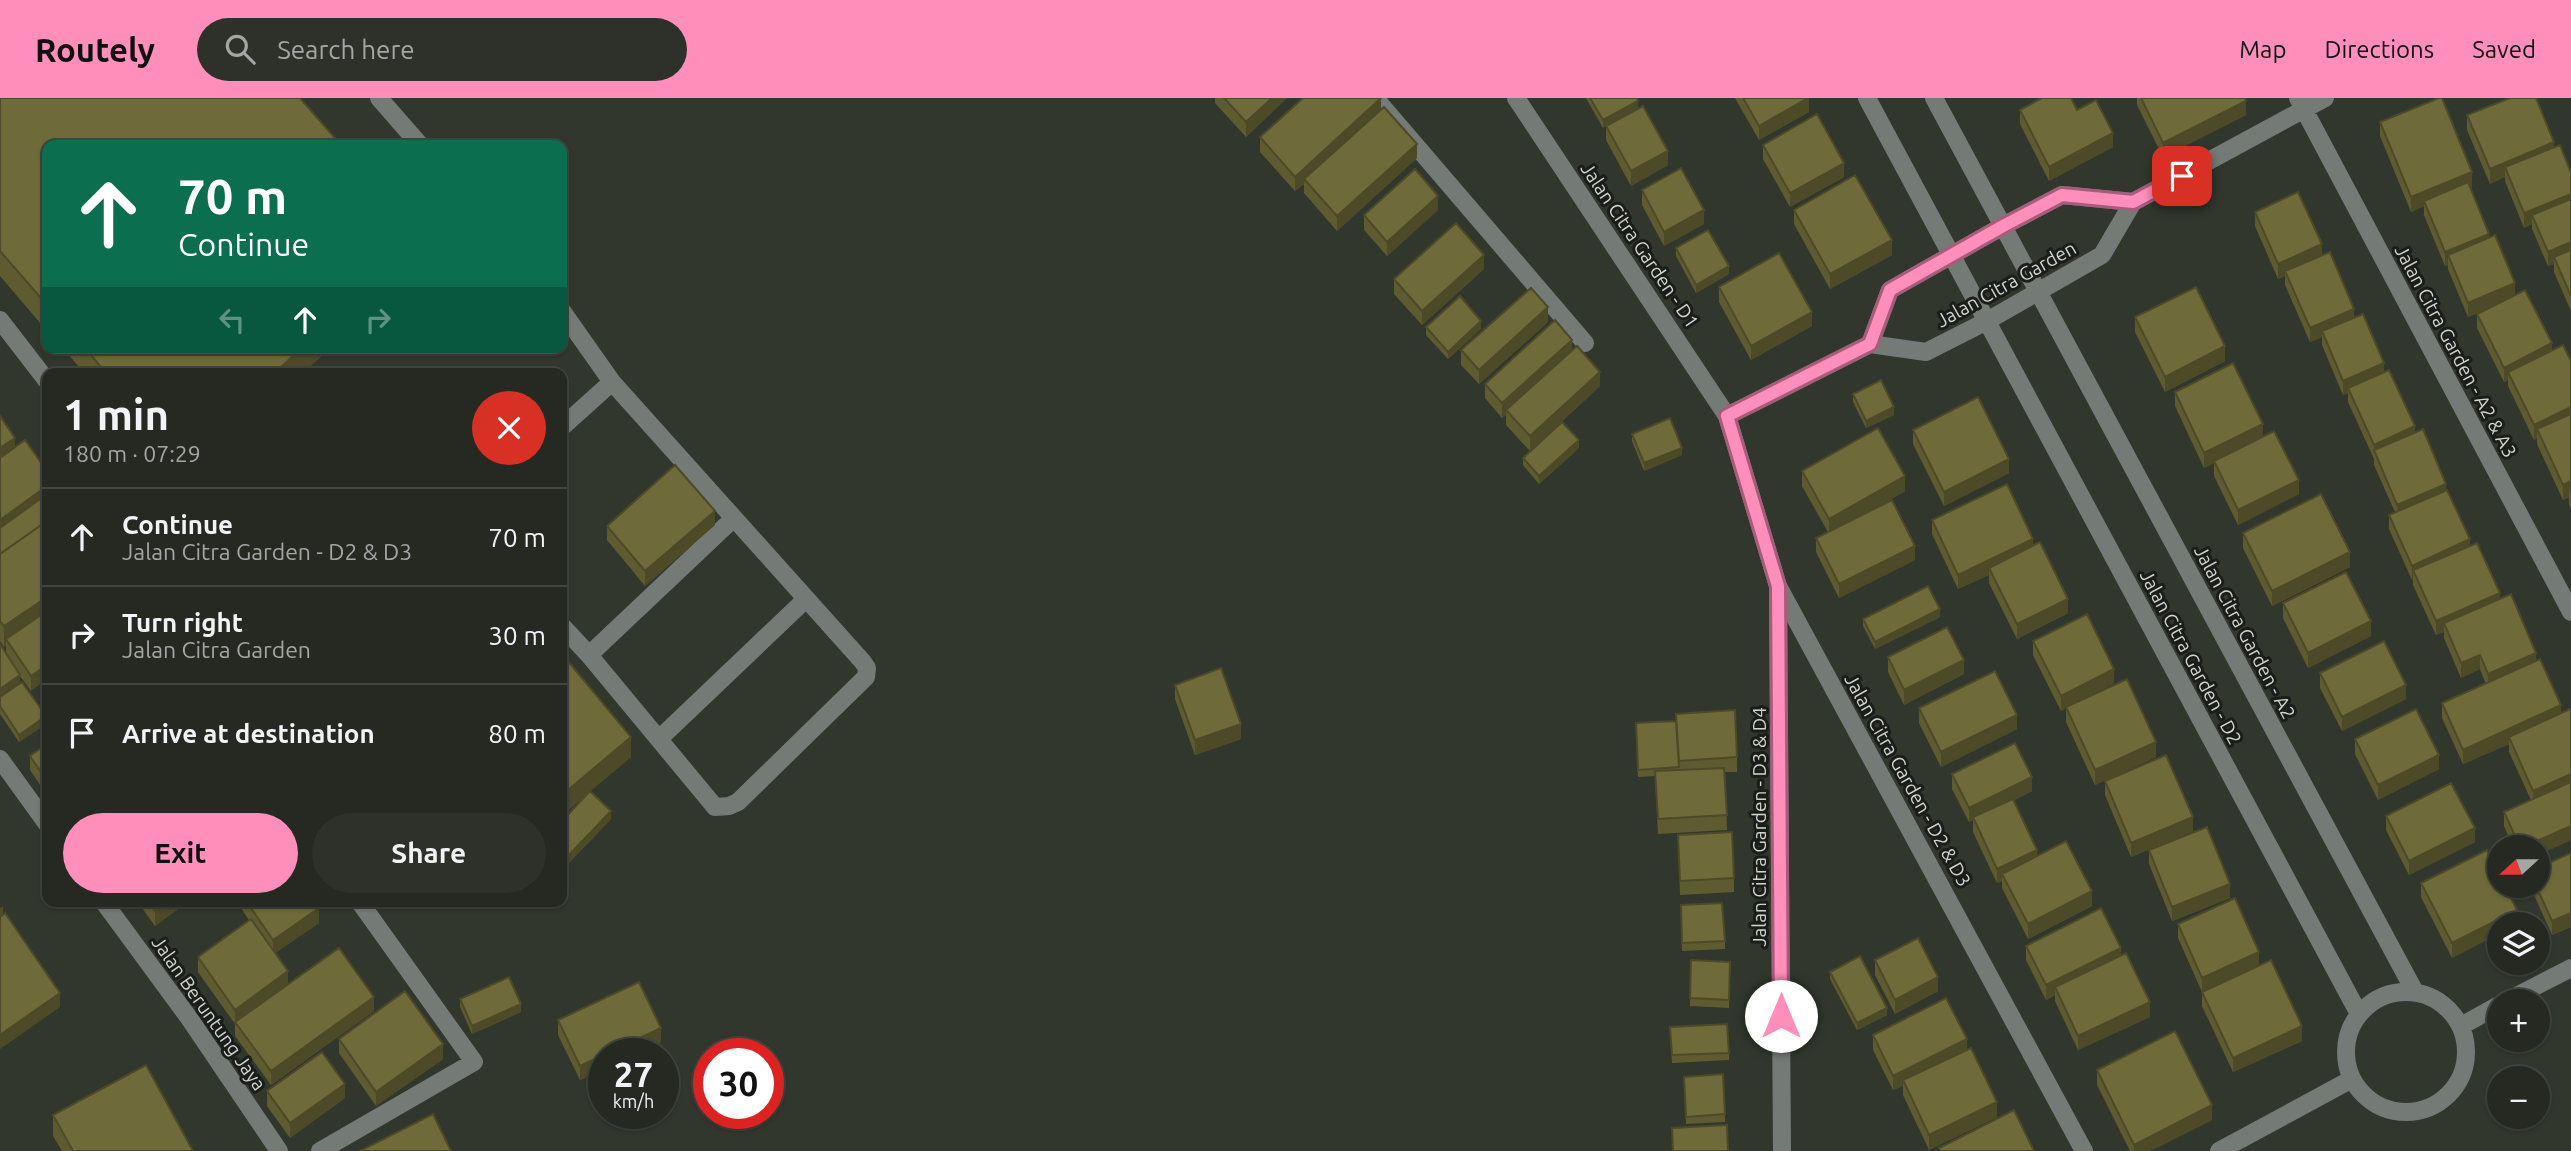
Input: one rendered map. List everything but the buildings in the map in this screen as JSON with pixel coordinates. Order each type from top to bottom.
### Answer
[{"type":"street","points":[[379,98],[416,140]]},
{"type":"street","points":[[1375,98],[1585,343]]},
{"type":"street","name":"Jalan Citra Garden - D1","points":[[1516,98],[1727,416]]},
{"type":"street","points":[[1867,98],[1951,255]]},
{"type":"street","name":"Jalan Citra Garden - A2","points":[[1934,98],[2415,992]]},
{"type":"street","points":[[1727,416],[1870,344],[1890,290],[2003,226],[2062,195],[2133,202],[2301,104],[2325,98]]},
{"type":"street","name":"Jalan Citra Garden - A2 & A3","points":[[2301,104],[2571,612]]},
{"type":"street","name":"Jalan Citra Garden","points":[[1870,344],[1926,352],[1987,321],[2102,255],[2133,202]]},
{"type":"street","name":"Jalan Citra Garden - D2","points":[[1951,255],[2359,1014]]},
{"type":"street","points":[[567,319],[612,382],[863,662],[867,668],[866,677],[738,802],[715,807],[567,631]]},
{"type":"street","points":[[0,320],[42,375]]},
{"type":"street","points":[[567,422],[612,382]]},
{"type":"street","name":"Jalan Citra Garden - D2 & D3","points":[[1727,416],[1778,586],[2084,1151]]},
{"type":"street","points":[[589,655],[734,519]]},
{"type":"street","name":"Jalan Citra Garden - D3 & D4","points":[[1778,586],[1782,1151]]},
{"type":"street","points":[[659,739],[806,599]]},
{"type":"street","points":[[0,759],[42,817]]},
{"type":"street","name":"Jalan Beruntung Jaya","points":[[107,907],[189,1018],[279,1151]]},
{"type":"street","points":[[320,1151],[474,1062],[363,907]]},
{"type":"street","points":[[2530,989],[2571,968]]},
{"type":"street","points":[[2415,992],[2434,998],[2461,1026],[2466,1044],[2463,1073],[2449,1095],[2434,1107],[2416,1113],[2397,1112],[2379,1106],[2364,1095],[2352,1079],[2347,1063],[2350,1029],[2359,1014],[2374,1000],[2394,993],[2415,992]]},
{"type":"street","points":[[2461,1026],[2487,1012]]},
{"type":"street","points":[[2219,1151],[2352,1079]]},
{"type":"route","points":[[1781,1016],[1778,586],[1727,416],[1870,344],[1890,290],[2003,226],[2062,195],[2133,202],[2182,176]]}]
